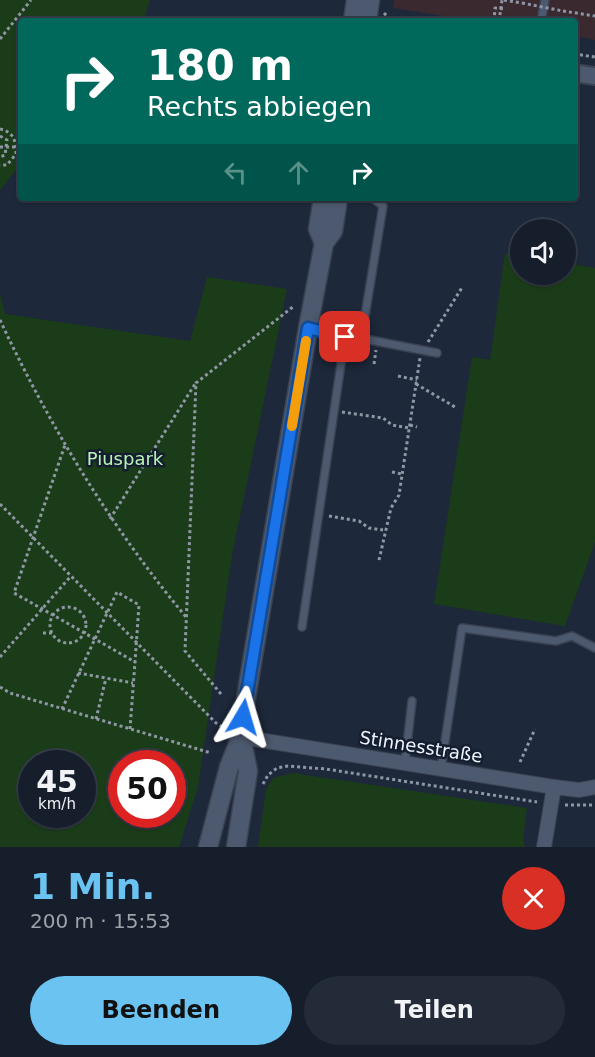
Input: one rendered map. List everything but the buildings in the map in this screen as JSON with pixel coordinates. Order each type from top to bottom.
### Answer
[{"type":"main road","points":[[353,18],[356,0]]},
{"type":"main road","points":[[368,18],[376,3]]},
{"type":"main road","points":[[323,201],[318,230],[324,243]]},
{"type":"main road","points":[[208,847],[229,767],[241,737],[308,328],[324,243],[333,231],[338,201]]},
{"type":"main road","points":[[236,847],[248,771],[241,737]]},
{"type":"street","points":[[578,74],[595,76]]},
{"type":"street","name":"Stinnesstraße","points":[[241,737],[554,787],[579,790],[595,787]]},
{"type":"street","points":[[544,847],[554,787]]},
{"type":"lane","points":[[542,18],[545,0]]},
{"type":"lane","points":[[361,340],[383,206],[377,201]]},
{"type":"lane","points":[[308,328],[437,353]]},
{"type":"lane","points":[[302,627],[345,337]]},
{"type":"lane","points":[[441,768],[462,628],[556,641],[572,636],[595,648]]},
{"type":"lane","points":[[405,762],[412,701]]},
{"type":"path","points":[[0,39],[31,0]]},
{"type":"path","points":[[500,18],[503,0],[595,16]]},
{"type":"path","points":[[376,3],[389,18]]},
{"type":"path","points":[[494,18],[495,8],[506,9]]},
{"type":"path","points":[[578,55],[595,57]]},
{"type":"path","points":[[0,129],[9,131],[16,147],[16,154],[12,161],[7,165],[0,165]]},
{"type":"path","points":[[0,136],[7,140],[4,155],[0,157]]},
{"type":"path","points":[[0,147],[16,147]]},
{"type":"path","points":[[379,560],[391,508],[399,495],[422,351],[464,286]]},
{"type":"path","points":[[110,519],[196,382],[294,306]]},
{"type":"path","points":[[0,320],[65,445],[110,519],[186,617]]},
{"type":"path","points":[[398,376],[416,382],[455,407]]},
{"type":"path","points":[[196,382],[185,651],[221,694]]},
{"type":"path","points":[[334,411],[382,418],[392,425],[417,426]]},
{"type":"path","points":[[65,445],[14,593],[135,662]]},
{"type":"path","points":[[392,472],[402,474]]},
{"type":"path","points":[[0,504],[216,723]]},
{"type":"path","points":[[319,514],[359,521],[369,528],[383,530]]},
{"type":"path","points":[[0,657],[71,576]]},
{"type":"path","points":[[62,709],[117,592],[139,605],[130,729]]},
{"type":"path","points":[[64,608],[80,612],[85,622],[84,633],[77,640],[68,643],[58,640],[52,633],[50,623],[54,614],[64,608]]},
{"type":"path","points":[[43,633],[52,633]]},
{"type":"path","points":[[78,673],[133,683]]},
{"type":"path","points":[[96,719],[106,678]]},
{"type":"path","points":[[0,687],[10,693],[211,753]]},
{"type":"path","points":[[519,762],[535,729]]},
{"type":"path","points":[[268,775],[277,768],[288,766],[326,769],[551,804],[595,806]]},
{"type":"shaded area","points":[[394,0],[595,0],[595,40],[578,37],[578,18],[456,18],[393,8]]},
{"type":"green space","points":[[0,0],[150,0],[144,18],[18,18],[18,168],[0,190]]},
{"type":"green space","points":[[505,253],[510,254],[510,285],[576,285],[576,265],[595,268],[595,542],[565,626],[434,604],[472,357],[490,360]]},
{"type":"green space","name":"Piuspark","points":[[207,277],[287,289],[232,555],[198,787],[186,825],[186,750],[108,750],[108,828],[185,828],[179,847],[0,847],[0,294],[5,314],[190,341]]},
{"type":"green space","points":[[293,773],[527,808],[523,840],[525,847],[258,847],[266,790],[273,778]]},
{"type":"slow traffic","points":[[292,426],[306,341]]},
{"type":"route","points":[[243,717],[308,328],[345,337]]}]
